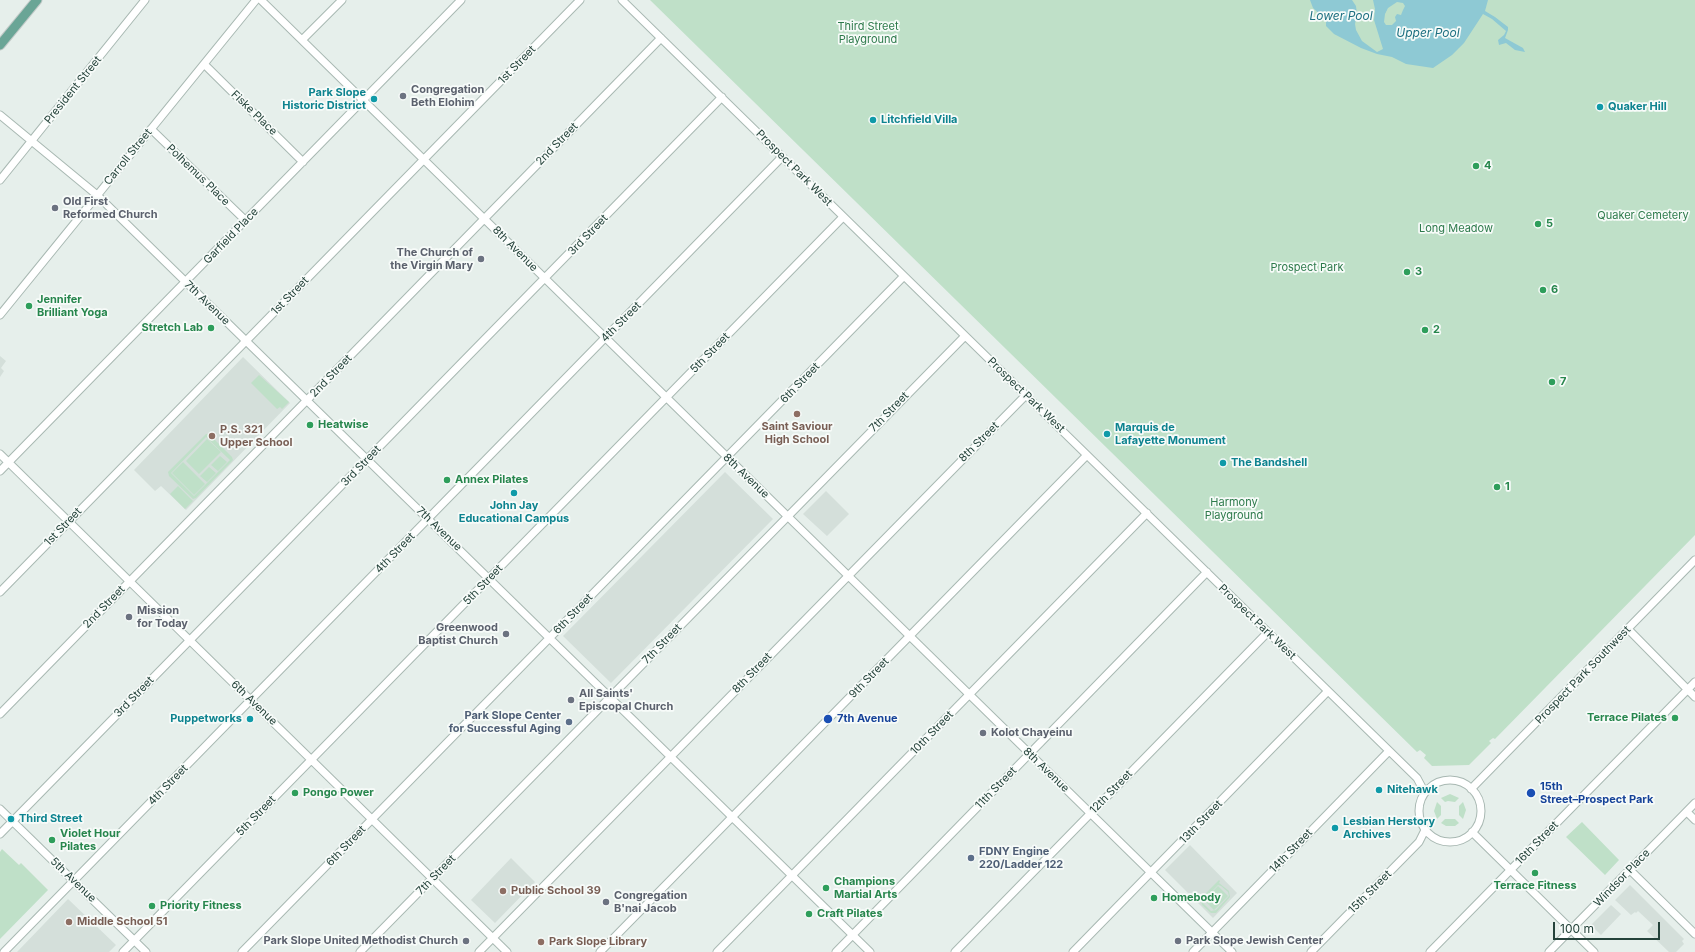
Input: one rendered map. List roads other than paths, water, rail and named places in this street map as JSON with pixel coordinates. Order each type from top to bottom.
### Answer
[{"type":"main road","points":[[0,45],[37,0]]},
{"type":"street","name":"President Street","points":[[0,180],[145,0]]},
{"type":"street","name":"Carroll Street","points":[[0,315],[256,0]]},
{"type":"street","name":"8th Avenue","points":[[261,0],[1232,952]]},
{"type":"street","points":[[302,40],[342,0]]},
{"type":"street","name":"Garfield Place","points":[[0,471],[462,0]]},
{"type":"street","name":"1st Street","points":[[0,592],[580,0]]},
{"type":"street","name":"Prospect Park West","points":[[622,0],[1417,778],[1425,792]]},
{"type":"street","name":"2nd Street","points":[[0,714],[661,38]]},
{"type":"street","name":"Fiske Place","points":[[204,64],[303,162]]},
{"type":"street","name":"3rd Street","points":[[0,834],[722,97]]},
{"type":"street","name":"7th Avenue","points":[[0,115],[97,194],[870,952]]},
{"type":"street","name":"Polhemus Place","points":[[151,129],[246,221]]},
{"type":"street","name":"4th Street","points":[[4,952],[782,157]]},
{"type":"street","name":"5th Street","points":[[123,952],[843,217]]},
{"type":"street","name":"6th Street","points":[[242,952],[904,276]]},
{"type":"street","name":"7th Street","points":[[360,952],[965,336]]},
{"type":"street","name":"8th Street","points":[[479,952],[1026,395]]},
{"type":"street","name":"6th Avenue","points":[[0,454],[507,952]]},
{"type":"street","name":"9th Street","points":[[600,952],[1087,455]]},
{"type":"street","name":"10th Street","points":[[717,952],[1147,514]]},
{"type":"street","name":"Prospect Park Southwest","points":[[1471,789],[1695,560]]},
{"type":"street","name":"11th Street","points":[[836,952],[1207,572]]},
{"type":"street","points":[[1628,629],[1695,697]]},
{"type":"street","name":"12th Street","points":[[955,952],[1268,632]]},
{"type":"street","name":"16th Street","points":[[1430,952],[1695,682]]},
{"type":"street","name":"13th Street","points":[[1074,952],[1328,691]]},
{"type":"street","name":"14th Street","points":[[1192,952],[1389,751]]},
{"type":"street","points":[[1445,781],[1462,783],[1471,789],[1478,798],[1481,808],[1480,819],[1472,832],[1461,840],[1446,842],[1431,836],[1421,824],[1419,813],[1420,802],[1425,792],[1435,784],[1445,781]]},
{"type":"street","name":"Windsor Place","points":[[1549,952],[1695,803]]},
{"type":"street","name":"5th Avenue","points":[[0,809],[146,952]]},
{"type":"street","points":[[1687,812],[1695,820]]},
{"type":"street","name":"15th Street","points":[[1311,952],[1419,842],[1425,830]]},
{"type":"street","points":[[1472,832],[1594,952]]},
{"type":"street","points":[[1630,870],[1695,934]]},
{"type":"water","name":"Upper Pool","points":[[1310,0],[1352,0],[1356,6],[1356,30],[1362,41],[1377,52],[1383,49],[1374,20],[1375,9],[1373,0],[1488,0],[1485,11],[1508,27],[1505,38],[1523,48],[1525,52],[1515,50],[1506,43],[1499,45],[1498,40],[1506,31],[1492,19],[1483,14],[1464,43],[1452,55],[1433,68],[1406,64],[1392,57],[1377,54],[1361,48],[1334,34],[1326,26],[1326,20],[1313,8]],"holes":[[[1397,2],[1403,3],[1405,6],[1401,15],[1397,14],[1395,17],[1396,21],[1392,25],[1386,25],[1384,22],[1385,14],[1388,8]]]},
{"type":"place","name":"Congregation Beth Elohim","points":[[403,96]]},
{"type":"place","name":"Park Slope Historic District","points":[[374,99]]},
{"type":"place","name":"Quaker Hill","points":[[1600,107]]},
{"type":"place","name":"Litchfield Villa","points":[[873,120]]},
{"type":"place","name":"4","points":[[1476,166]]},
{"type":"place","name":"Old First Reformed Church","points":[[55,208]]},
{"type":"place","name":"5","points":[[1538,224]]},
{"type":"place","name":"The Church of the Virgin Mary","points":[[481,259]]},
{"type":"place","name":"3","points":[[1407,272]]},
{"type":"place","name":"6","points":[[1543,290]]},
{"type":"place","name":"Jennifer Brilliant Yoga","points":[[29,306]]},
{"type":"place","name":"Stretch Lab","points":[[211,328]]},
{"type":"place","name":"2","points":[[1425,330]]},
{"type":"place","name":"7","points":[[1552,382]]},
{"type":"place","name":"Saint Saviour High School","points":[[797,414]]},
{"type":"place","name":"Heatwise","points":[[310,425]]},
{"type":"place","name":"Marquis de Lafayette Monument","points":[[1107,434]]},
{"type":"place","name":"P.S. 321 Upper School","points":[[212,436]]},
{"type":"place","name":"The Bandshell","points":[[1223,463]]},
{"type":"place","name":"Annex Pilates","points":[[447,480]]},
{"type":"place","name":"1","points":[[1497,487]]},
{"type":"place","name":"John Jay Educational Campus","points":[[514,493]]},
{"type":"place","name":"Mission for Today","points":[[129,617]]},
{"type":"place","name":"Greenwood Baptist Church","points":[[506,634]]},
{"type":"place","name":"All Saints' Episcopal Church","points":[[571,700]]},
{"type":"place","name":"Terrace Pilates","points":[[1675,718]]},
{"type":"place","name":"Puppetworks","points":[[250,719]]},
{"type":"place","name":"7th Avenue","points":[[828,719]]},
{"type":"place","name":"Park Slope Center for Successful Aging","points":[[569,722]]},
{"type":"place","name":"Kolot Chayeinu","points":[[983,733]]},
{"type":"place","name":"Nitehawk","points":[[1379,790]]},
{"type":"place","name":"Pongo Power","points":[[295,793]]},
{"type":"place","name":"15th Street–Prospect Park","points":[[1531,793]]},
{"type":"place","name":"Third Street","points":[[11,819]]},
{"type":"place","name":"Lesbian Herstory Archives","points":[[1335,828]]},
{"type":"place","name":"Violet Hour Pilates","points":[[52,840]]},
{"type":"place","name":"FDNY Engine 220/Ladder 122","points":[[971,858]]},
{"type":"place","name":"Terrace Fitness","points":[[1535,873]]},
{"type":"place","name":"Champions Martial Arts","points":[[826,888]]},
{"type":"place","name":"Public School 39","points":[[503,891]]},
{"type":"place","name":"Homebody","points":[[1154,898]]},
{"type":"place","name":"Congregation B'nai Jacob","points":[[606,902]]},
{"type":"place","name":"Priority Fitness","points":[[152,906]]},
{"type":"place","name":"Craft Pilates","points":[[809,914]]},
{"type":"place","name":"Middle School 51","points":[[69,922]]},
{"type":"place","name":"Park Slope United Methodist Church","points":[[466,941]]},
{"type":"place","name":"Park Slope Jewish Center","points":[[1178,941]]},
{"type":"place","name":"Park Slope Library","points":[[541,942]]},
{"type":"water label","name":"Lower Pool","points":[[1341,16]]},
{"type":"park label","name":"Third Street Playground","points":[[868,33]]},
{"type":"park label","name":"Quaker Cemetery","points":[[1643,216]]},
{"type":"park label","name":"Long Meadow","points":[[1456,229]]},
{"type":"park label","name":"Prospect Park","points":[[1307,268]]},
{"type":"park label","name":"Harmony Playground","points":[[1234,509]]}]
